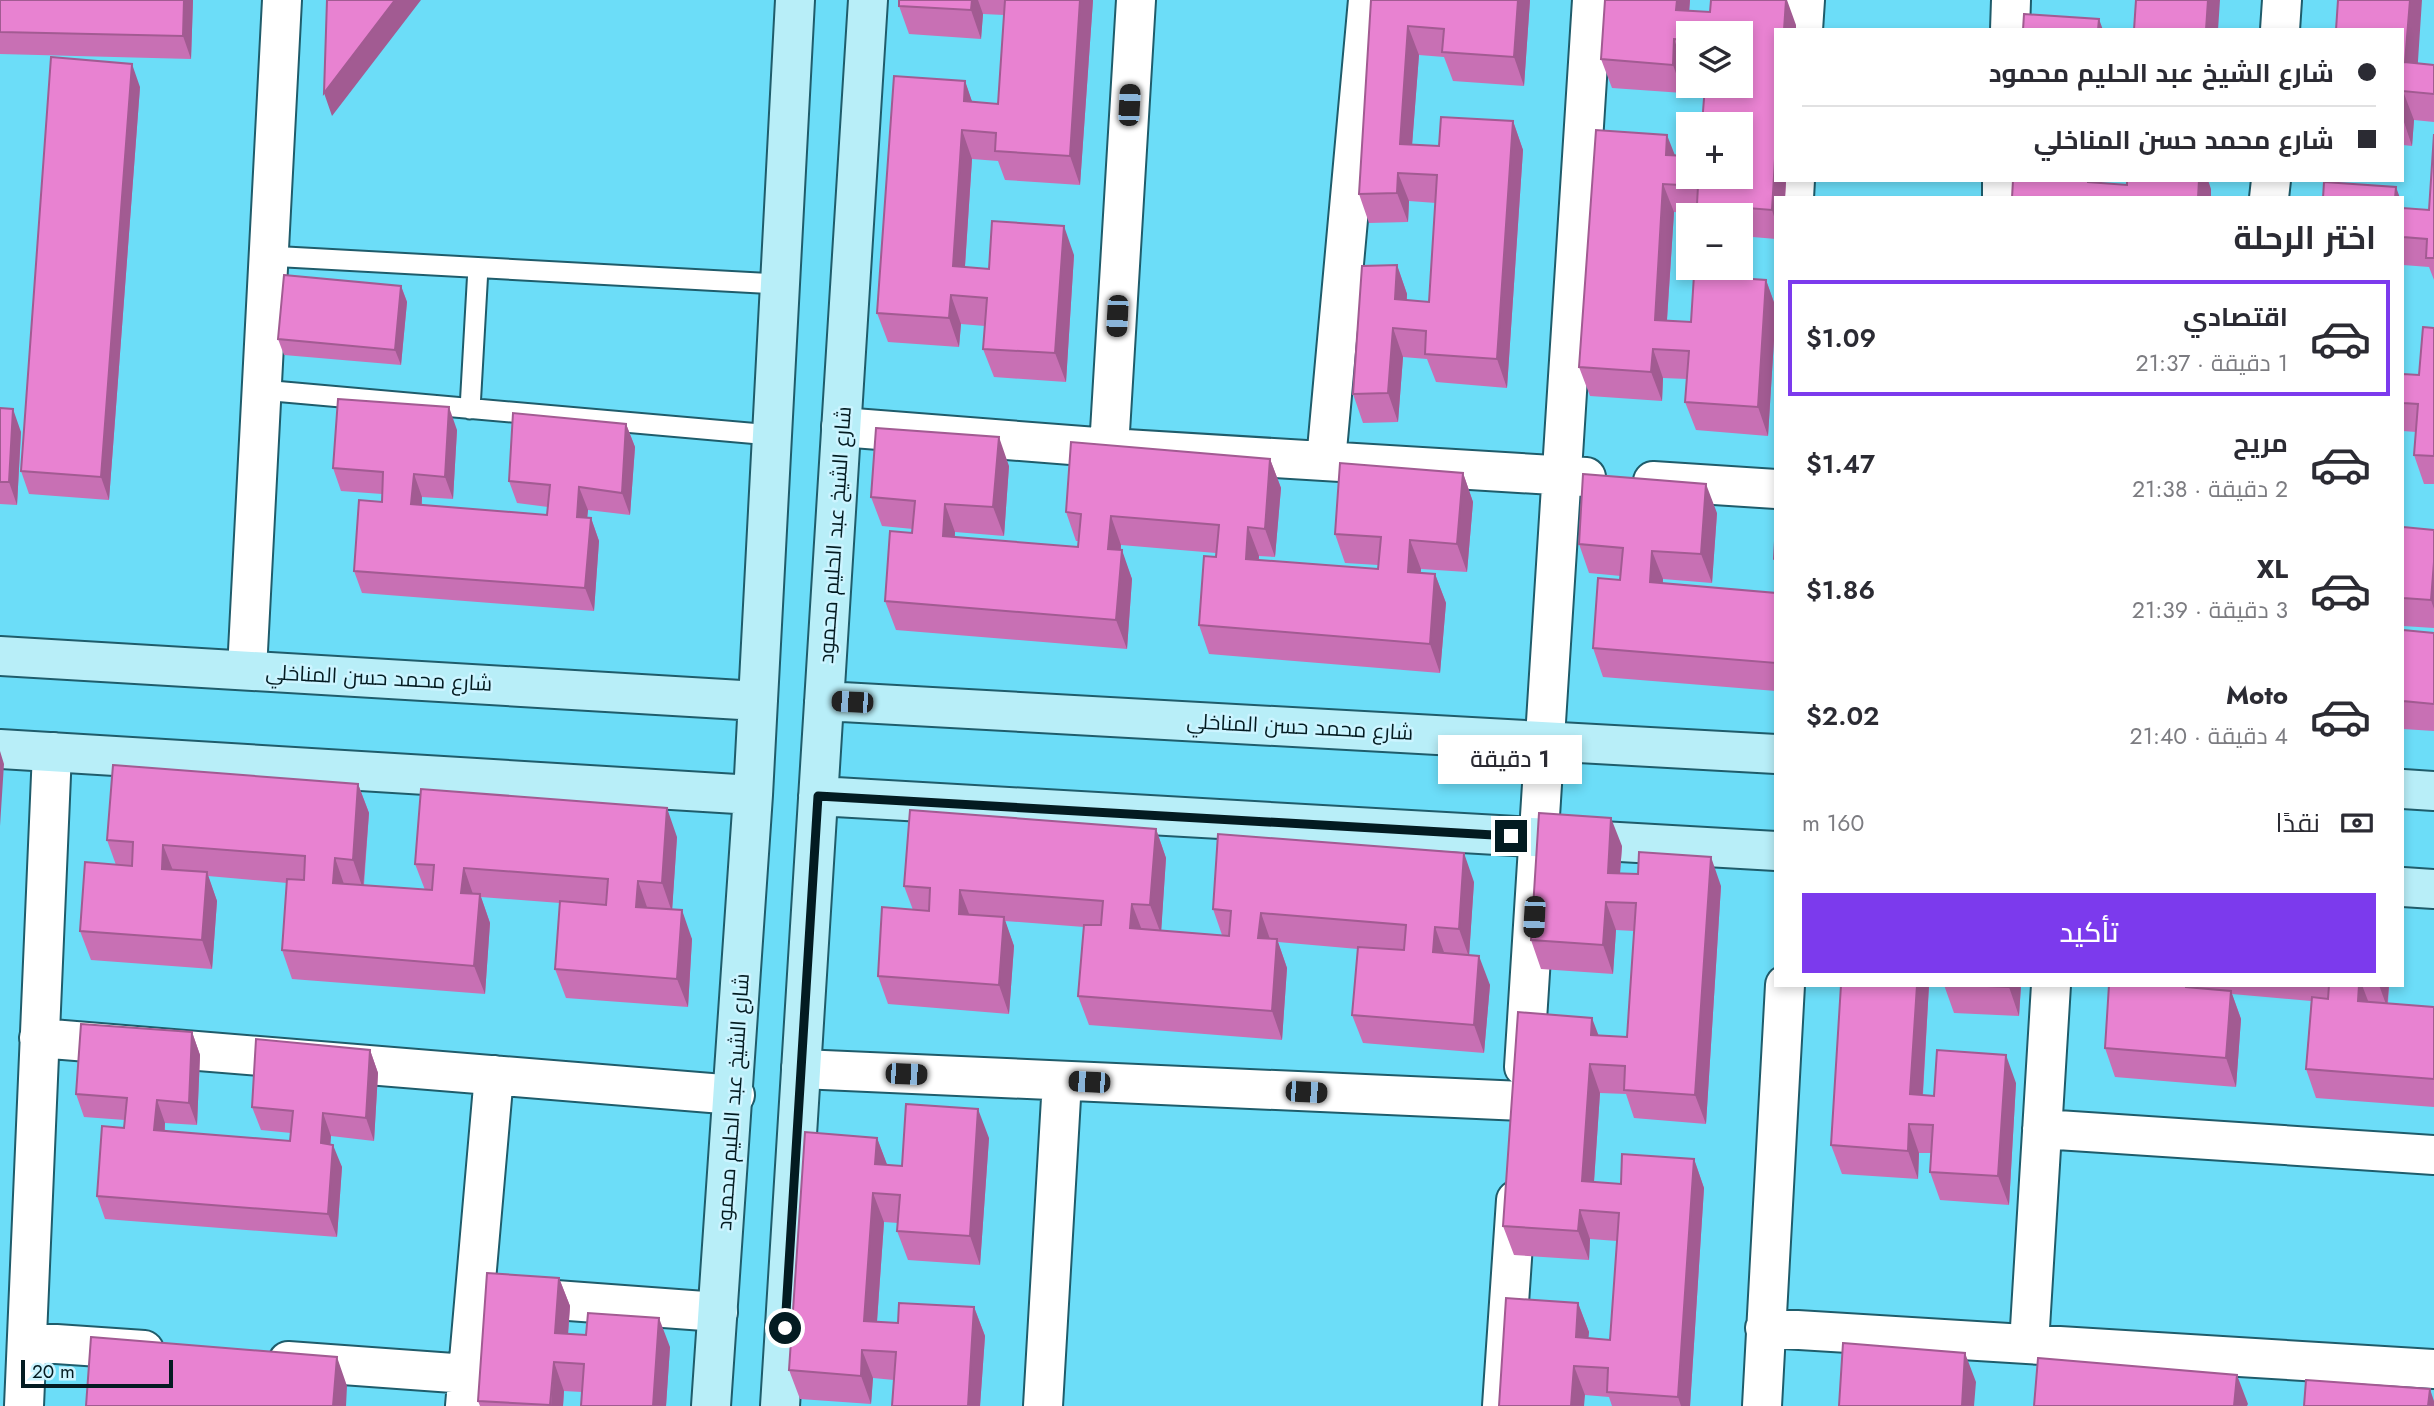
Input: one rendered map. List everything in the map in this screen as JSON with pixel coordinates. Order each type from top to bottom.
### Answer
[{"type":"street","points":[[247,670],[282,0]]},
{"type":"street","name":"شارع الشيخ عبد الحليم محمود","points":[[711,1406],[735,1095],[753,795],[795,0]]},
{"type":"street","name":"شارع الشيخ عبد الحليم محمود","points":[[780,1406],[868,0]]},
{"type":"street","points":[[1109,448],[1136,0]]},
{"type":"street","points":[[1326,461],[1368,0]]},
{"type":"street","points":[[1502,1406],[1592,0]]},
{"type":"street","points":[[1803,28],[1805,0]]},
{"type":"street","points":[[2010,28],[2011,0]]},
{"type":"street","points":[[2280,28],[2281,0]]},
{"type":"street","points":[[841,427],[1109,448],[1774,489]]},
{"type":"street","name":"شارع محمد حسن المناخلي","points":[[0,656],[758,701]]},
{"type":"street","name":"شارع محمد حسن المناخلي","points":[[824,701],[1774,754]]},
{"type":"street","points":[[0,749],[753,795]]},
{"type":"street","points":[[24,1406],[51,752]]},
{"type":"street","points":[[2404,789],[2434,791]]},
{"type":"street","points":[[818,796],[1774,851]]},
{"type":"street","points":[[2404,887],[2434,889]]},
{"type":"street","points":[[1762,1406],[1785,987]]},
{"type":"street","points":[[2029,1344],[2051,987]]},
{"type":"street","points":[[39,1038],[735,1095]]},
{"type":"street","points":[[801,1069],[1522,1101]]},
{"type":"street","points":[[247,1358],[466,1390],[494,1075]]},
{"type":"street","points":[[1043,1406],[1062,1081]]},
{"type":"street","points":[[2042,1129],[2434,1155]]},
{"type":"street","points":[[475,1293],[718,1312]]},
{"type":"street","points":[[1765,1328],[2434,1369]]},
{"type":"street","points":[[27,1342],[178,1353]]},
{"type":"lane","points":[[268,256],[779,284]]},
{"type":"lane","points":[[470,409],[478,268]]},
{"type":"lane","points":[[262,390],[771,435]]},
{"type":"building","points":[[0,0],[184,0],[183,36],[0,32]]},
{"type":"building","points":[[327,0],[395,0],[324,93]]},
{"type":"building","points":[[899,0],[972,0],[971,10],[899,6]]},
{"type":"building","points":[[1005,0],[1080,0],[1070,156],[995,151],[996,133],[962,130],[953,266],[989,269],[992,221],[1064,226],[1055,353],[983,349],[987,298],[951,295],[949,318],[877,313],[894,76],[965,81],[964,101],[998,104]]},
{"type":"building","points":[[1371,0],[1518,0],[1514,57],[1442,52],[1444,29],[1408,26],[1400,144],[1439,146],[1441,117],[1513,121],[1497,359],[1425,354],[1426,331],[1393,328],[1388,393],[1353,394],[1362,266],[1397,265],[1395,299],[1429,302],[1437,175],[1398,173],[1397,193],[1359,194]]},
{"type":"building","points":[[1605,0],[1677,0],[1676,10],[1710,12],[1711,0],[1786,0],[1784,28],[1774,28],[1772,210],[1753,208],[1753,203],[1697,203],[1698,189],[1753,189],[1753,112],[1703,112],[1704,98],[1753,98],[1753,21],[1676,21],[1673,65],[1601,59]]},
{"type":"building","points":[[2136,0],[2208,0],[2206,28],[2134,28]]},
{"type":"building","points":[[2338,0],[2410,0],[2405,62],[2434,65],[2434,94],[2404,91],[2404,28],[2336,28]]},
{"type":"building","points":[[2024,14],[2099,19],[2098,28],[2023,28]]},
{"type":"building","points":[[51,57],[132,64],[101,477],[21,471]]},
{"type":"building","points":[[1596,130],[1667,135],[1666,155],[1676,155],[1676,185],[1663,184],[1655,320],[1691,322],[1694,280],[1766,280],[1758,407],[1685,402],[1689,351],[1653,349],[1651,372],[1579,367]]},
{"type":"building","points":[[2434,134],[2434,258],[2426,258],[2427,239],[2404,237],[2404,208],[2429,210]]},
{"type":"building","points":[[2013,182],[2127,185],[2127,182],[2199,182],[2198,196],[2012,196]]},
{"type":"building","points":[[2324,182],[2396,187],[2395,196],[2323,196]]},
{"type":"building","points":[[284,275],[401,286],[395,350],[278,339]]},
{"type":"building","points":[[2423,327],[2434,328],[2434,456],[2414,455],[2418,404],[2404,403],[2404,374],[2419,375]]},
{"type":"building","points":[[338,399],[449,407],[445,477],[414,474],[411,504],[547,515],[550,485],[509,481],[513,413],[626,424],[622,493],[579,487],[577,517],[591,518],[585,588],[354,571],[359,500],[382,502],[383,472],[333,468]]},
{"type":"building","points":[[0,408],[13,409],[9,482],[0,482]]},
{"type":"building","points":[[876,428],[999,437],[993,507],[945,504],[943,536],[1078,547],[1081,514],[1066,512],[1071,442],[1270,459],[1265,529],[1248,527],[1246,559],[1378,569],[1381,537],[1335,534],[1340,463],[1463,473],[1457,544],[1410,540],[1408,572],[1435,574],[1430,644],[1199,625],[1204,556],[1216,557],[1219,525],[1111,516],[1108,549],[1122,550],[1116,620],[885,601],[890,531],[912,533],[915,501],[871,497]]},
{"type":"building","points":[[1583,474],[1706,484],[1701,554],[1652,551],[1650,582],[1774,593],[1774,663],[1593,648],[1598,578],[1620,580],[1623,548],[1579,544]]},
{"type":"building","points":[[2404,527],[2434,530],[2431,600],[2404,598]]},
{"type":"building","points":[[2404,630],[2434,633],[2434,704],[2404,701]]},
{"type":"building","points":[[113,765],[358,784],[353,860],[335,858],[333,883],[432,890],[434,865],[415,864],[421,789],[667,808],[662,883],[638,881],[636,907],[682,910],[677,979],[555,969],[560,901],[606,905],[608,879],[464,868],[461,893],[480,894],[474,966],[282,950],[287,879],[304,880],[305,856],[163,845],[162,869],[207,872],[202,940],[80,931],[85,862],[132,866],[133,842],[107,840]]},
{"type":"building","points":[[910,810],[1156,829],[1150,905],[1132,904],[1130,928],[1229,936],[1231,911],[1213,909],[1218,834],[1464,853],[1459,929],[1435,927],[1433,952],[1479,956],[1474,1025],[1352,1015],[1358,947],[1404,950],[1406,925],[1261,913],[1258,938],[1277,939],[1272,1011],[1078,996],[1084,925],[1101,925],[1103,901],[960,890],[959,914],[1004,917],[999,985],[878,976],[882,907],[929,911],[930,888],[904,886]]},
{"type":"building","points":[[1539,813],[1611,818],[1608,873],[1638,874],[1639,852],[1711,857],[1695,1095],[1624,1090],[1625,1066],[1590,1064],[1582,1181],[1621,1184],[1622,1154],[1694,1159],[1678,1397],[1607,1392],[1608,1368],[1574,1366],[1571,1406],[1499,1406],[1506,1298],[1578,1303],[1576,1337],[1610,1340],[1619,1213],[1580,1210],[1578,1231],[1503,1226],[1518,1012],[1592,1018],[1591,1035],[1627,1037],[1636,903],[1606,902],[1603,945],[1531,940]]},
{"type":"building","points":[[1841,987],[1917,987],[1910,1094],[1934,1096],[1937,1050],[2006,1055],[1998,1176],[1930,1172],[1933,1125],[1909,1124],[1908,1151],[1831,1145]]},
{"type":"building","points":[[2109,987],[2186,987],[2231,991],[2226,1058],[2105,1048]]},
{"type":"building","points":[[2329,987],[2359,987],[2358,1001],[2434,1007],[2434,1079],[2306,1069],[2312,997],[2328,999]]},
{"type":"building","points":[[81,1024],[192,1032],[189,1103],[157,1100],[154,1130],[290,1141],[293,1111],[252,1107],[256,1039],[370,1050],[366,1118],[323,1113],[321,1143],[333,1145],[328,1214],[97,1196],[102,1126],[124,1128],[127,1098],[76,1094]]},
{"type":"building","points":[[906,1104],[978,1109],[970,1236],[897,1231],[900,1195],[873,1193],[864,1321],[898,1323],[899,1303],[974,1307],[968,1406],[892,1406],[896,1352],[862,1350],[861,1376],[789,1370],[805,1132],[877,1138],[875,1164],[902,1166]]},
{"type":"building","points":[[487,1273],[559,1278],[555,1333],[586,1335],[588,1313],[659,1318],[653,1406],[581,1406],[584,1364],[554,1362],[550,1405],[478,1401]]},
{"type":"building","points":[[91,1337],[337,1357],[333,1406],[86,1406]]},
{"type":"building","points":[[1843,1343],[1965,1353],[1962,1406],[1839,1406]]},
{"type":"building","points":[[2038,1358],[2237,1375],[2234,1406],[2034,1406]]},
{"type":"building","points":[[2306,1380],[2430,1389],[2428,1406],[2304,1406]]},
{"type":"route","points":[[785,1328],[818,796],[1511,836]]}]
